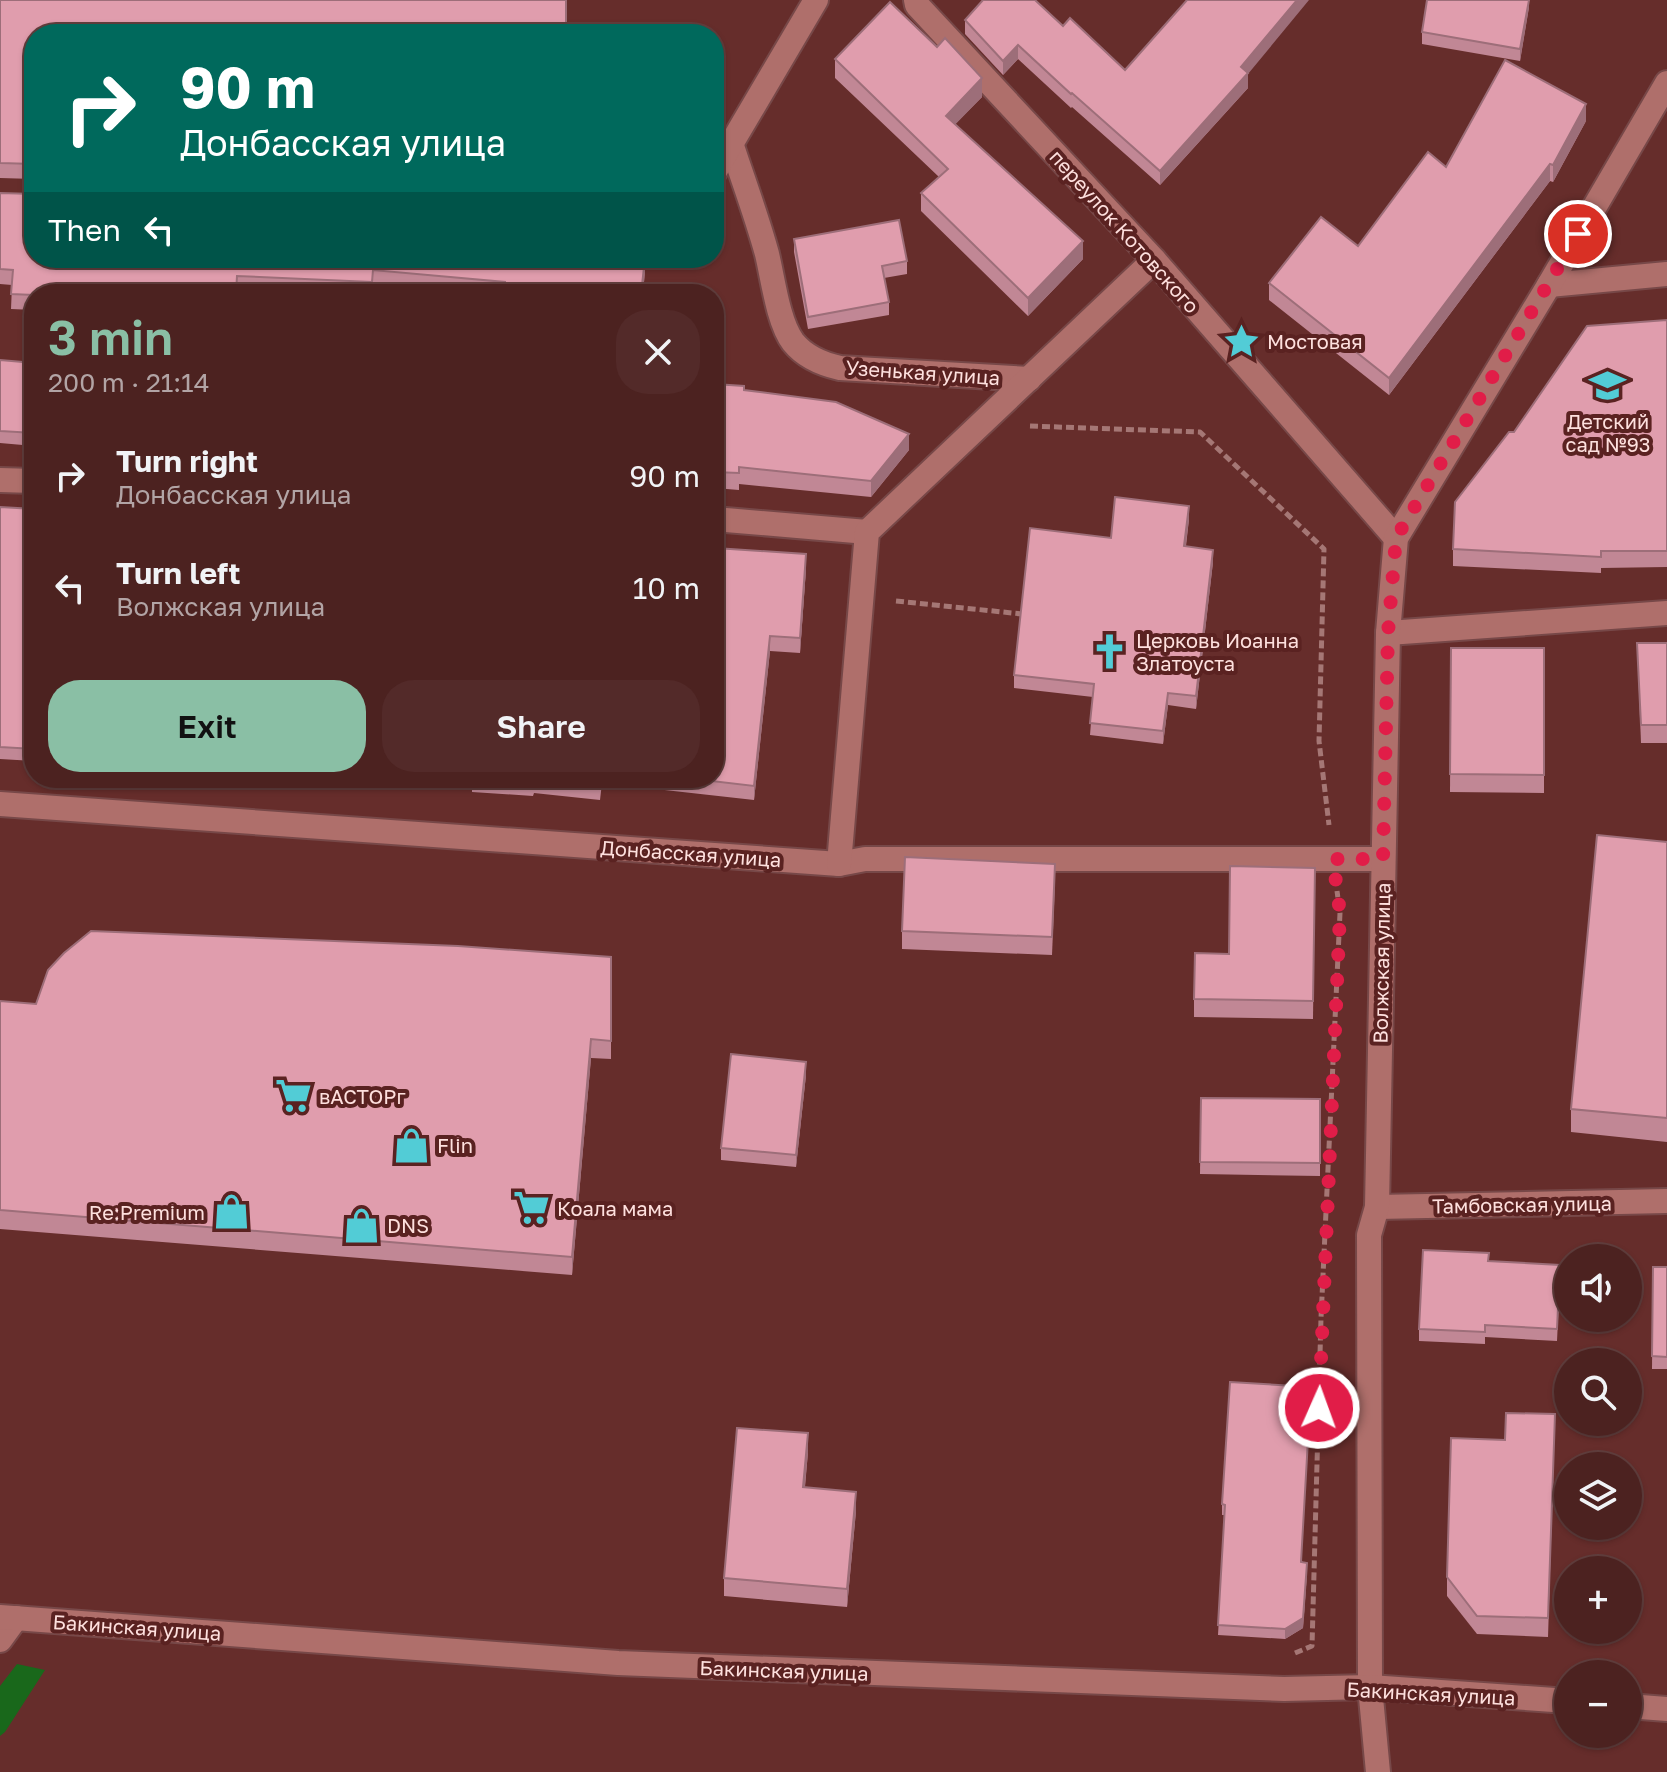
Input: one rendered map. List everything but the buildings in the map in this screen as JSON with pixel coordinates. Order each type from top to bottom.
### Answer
[{"type":"street","points":[[724,155],[816,0]]},
{"type":"street","name":"переулок Котовского","points":[[916,0],[917,5],[1154,260],[1396,538]]},
{"type":"street","name":"Волжская улица","points":[[1378,1772],[1370,1687],[1369,1235],[1377,1207],[1388,633],[1396,538],[1667,83]]},
{"type":"street","name":"Узенькая улица","points":[[731,143],[766,251],[785,330],[794,344],[808,356],[840,368],[1029,379]]},
{"type":"street","points":[[839,864],[867,532],[1154,260]]},
{"type":"street","points":[[1549,285],[1667,274]]},
{"type":"street","points":[[0,480],[24,481]]},
{"type":"street","points":[[724,520],[867,532]]},
{"type":"street","points":[[1388,633],[1667,613]]},
{"type":"street","name":"Донбасская улица","points":[[0,804],[839,864],[865,859],[1383,859]]},
{"type":"street","name":"Тамбовская улица","points":[[1377,1207],[1667,1201]]},
{"type":"street","points":[[0,1640],[8,1617]]},
{"type":"street","name":"Бакинская улица","points":[[8,1617],[618,1663],[1284,1689],[1370,1687],[1554,1700]]},
{"type":"street","points":[[1642,1707],[1667,1709]]},
{"type":"path","points":[[982,424],[1200,432],[1324,549],[1319,741],[1340,913],[1321,1318],[1312,1646],[1286,1656]]},
{"type":"path","points":[[863,590],[891,600],[1022,614]]},
{"type":"green space","points":[[17,1664],[45,1670],[0,1736],[0,1686]]},
{"type":"place","name":"Мостовая","points":[[1241,341]]},
{"type":"place","name":"Детский сад №93","points":[[1608,386]]},
{"type":"place","name":"Церковь Иоанна Златоуста","points":[[1110,651]]},
{"type":"place","name":"вАСТОРг","points":[[293,1096]]},
{"type":"place","name":"Flin","points":[[411,1145]]},
{"type":"place","name":"Коала мама","points":[[531,1208]]},
{"type":"place","name":"Re:Premium","points":[[231,1212]]},
{"type":"place","name":"DNS","points":[[361,1225]]},
{"type":"route","points":[[1319,1408],[1340,913],[1333,859],[1383,859],[1388,633],[1396,538],[1578,234]]}]
